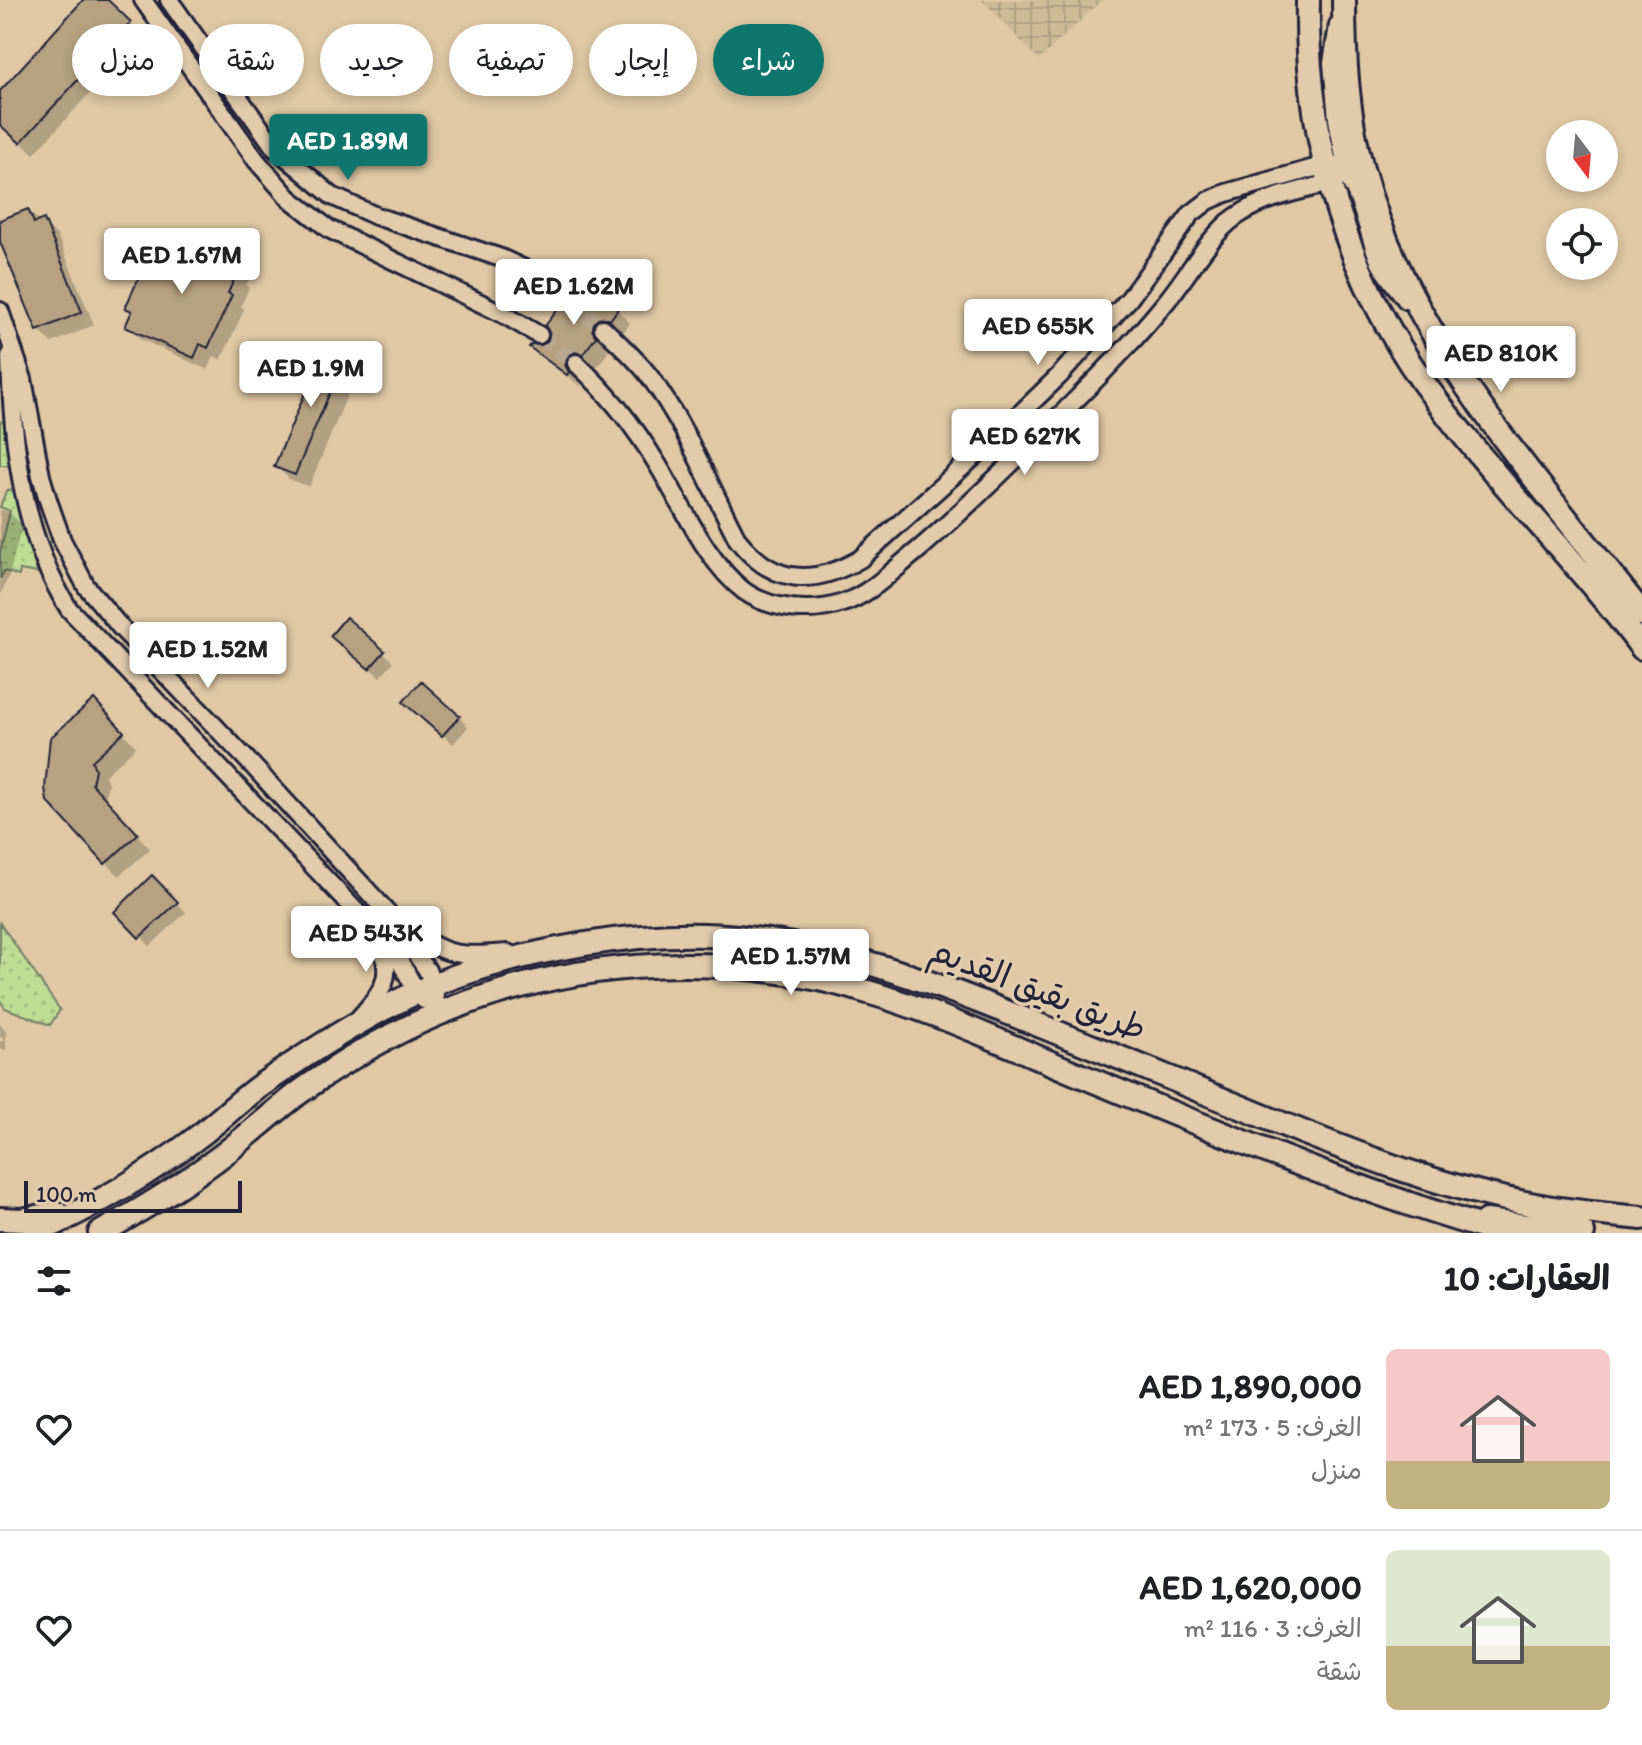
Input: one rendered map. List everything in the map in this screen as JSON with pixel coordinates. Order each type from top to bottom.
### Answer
[{"type":"main road","points":[[1308,0],[1308,62],[1333,173],[1366,285],[1393,337],[1459,429],[1642,648]]},
{"type":"main road","points":[[1344,0],[1348,87],[1362,168],[1391,252],[1442,350],[1568,524],[1642,614]]},
{"type":"main road","name":"طريق بقيق القديم","points":[[35,1233],[100,1201],[200,1135],[258,1088],[350,1028],[425,989],[469,972],[569,947],[634,937],[705,935],[761,940],[832,952],[936,983],[1370,1159],[1449,1183],[1545,1207],[1638,1217]]},
{"type":"main road","name":"طريق بقيق القديم","points":[[100,1233],[131,1216],[228,1151],[304,1089],[438,1014],[528,985],[623,966],[729,966],[784,972],[882,996],[1310,1169],[1437,1215],[1503,1233]]},
{"type":"main road","points":[[0,1219],[45,1216],[100,1201]]},
{"type":"main road","points":[[1437,1215],[1583,1233]]},
{"type":"main road","points":[[111,1233],[131,1216]]},
{"type":"street","points":[[143,0],[256,160],[303,210],[329,229],[503,314],[539,335]]},
{"type":"street","points":[[169,0],[275,148],[332,196],[376,216],[501,258],[531,272],[566,299]]},
{"type":"street","points":[[1333,173],[1332,63],[1344,0]]},
{"type":"street","points":[[576,363],[617,405],[711,554],[731,579],[764,602],[792,608],[824,608],[861,595],[946,526],[1136,338],[1228,223],[1257,204],[1333,173]]},
{"type":"street","points":[[603,328],[648,374],[668,403],[687,434],[738,540],[748,553],[766,567],[786,576],[806,578],[840,571],[860,559],[908,518],[1006,428],[1098,335],[1129,299],[1191,214],[1208,201],[1226,193],[1333,173],[1351,183],[1381,265],[1442,350]]},
{"type":"street","points":[[0,311],[23,379],[49,503],[62,540],[86,586],[121,628],[387,912],[416,951],[425,989]]},
{"type":"street","points":[[9,339],[12,404],[22,476],[39,548],[69,609],[363,917],[425,989],[438,1014]]},
{"type":"street","points":[[387,912],[427,944],[455,954],[473,956],[569,947]]},
{"type":"street","points":[[350,1028],[378,998],[386,980],[384,955],[363,917]]},
{"type":"shaded area","points":[[982,0],[1102,0],[1039,60]]},
{"type":"green space","points":[[4,421],[12,466],[0,465],[0,422]]},
{"type":"green space","points":[[13,490],[18,496],[37,573],[20,570],[19,576],[4,571],[0,579],[0,552],[10,511],[0,507],[6,491]]},
{"type":"green space","points":[[0,923],[60,1010],[50,1025],[5,1008],[0,1000]]},
{"type":"building","points":[[83,0],[108,0],[131,22],[72,24],[72,86],[20,143],[0,125],[0,91]]},
{"type":"building","points":[[28,209],[34,223],[44,219],[82,312],[37,331],[0,242],[0,220]]},
{"type":"building","points":[[165,238],[199,254],[205,241],[240,257],[228,293],[232,295],[208,348],[200,344],[194,358],[125,327],[132,311],[125,308],[150,253],[156,256]]},
{"type":"building","points":[[580,280],[618,309],[610,320],[601,317],[595,321],[592,330],[596,337],[583,354],[574,352],[568,356],[565,365],[569,372],[567,375],[529,347],[532,344],[544,345],[548,341],[550,334],[545,326],[559,308],[565,310],[574,306],[577,300],[573,290]]},
{"type":"building","points":[[326,343],[347,352],[295,475],[274,467]]},
{"type":"building","points":[[346,617],[385,651],[369,669],[330,636]]},
{"type":"building","points":[[421,681],[460,716],[442,736],[403,702]]},
{"type":"building","points":[[94,699],[124,732],[92,761],[95,769],[92,784],[138,834],[105,864],[47,801],[45,788],[50,738]]},
{"type":"building","points":[[152,875],[178,902],[139,938],[114,912]]},
{"type":"tunnel","points":[[566,299],[603,328]]},
{"type":"tunnel","points":[[539,335],[576,363]]}]
